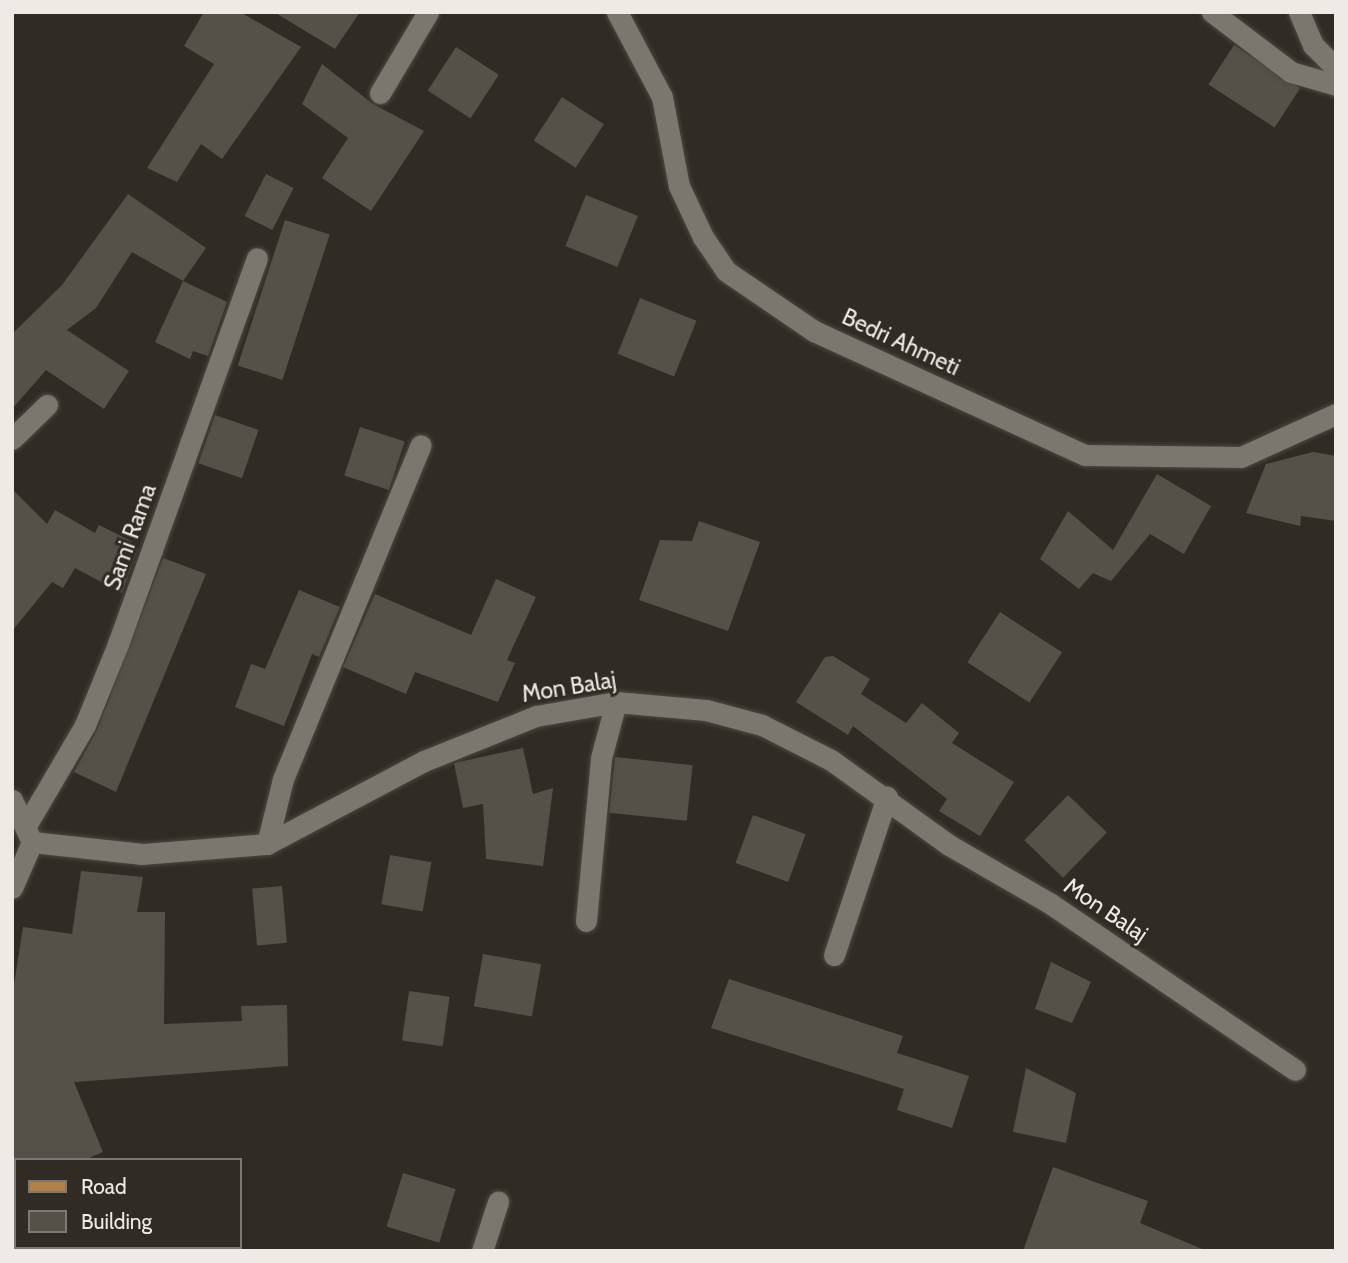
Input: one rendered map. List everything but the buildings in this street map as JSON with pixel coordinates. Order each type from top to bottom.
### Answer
[{"type":"street","points":[[380,93],[428,12]]},
{"type":"street","name":"Bedri Ahmeti","points":[[617,12],[662,97],[679,186],[704,237],[726,271],[814,331],[1085,456],[1241,457],[1336,414]]},
{"type":"street","points":[[1212,12],[1291,72],[1336,85]]},
{"type":"street","points":[[1299,12],[1313,46],[1336,68]]},
{"type":"street","name":"Sami Rama","points":[[12,888],[30,833],[99,690],[257,258]]},
{"type":"street","points":[[12,439],[47,405]]},
{"type":"street","points":[[267,844],[283,779],[421,445]]},
{"type":"street","points":[[586,920],[601,758],[616,702]]},
{"type":"street","name":"Mon Balaj","points":[[30,833],[142,854],[267,844],[485,733],[616,702],[706,710],[762,725],[887,797],[948,845],[1051,904],[1295,1070]]},
{"type":"street","points":[[834,955],[887,797]]},
{"type":"street","points":[[12,800],[30,833]]},
{"type":"street","points":[[482,1251],[498,1202]]}]
